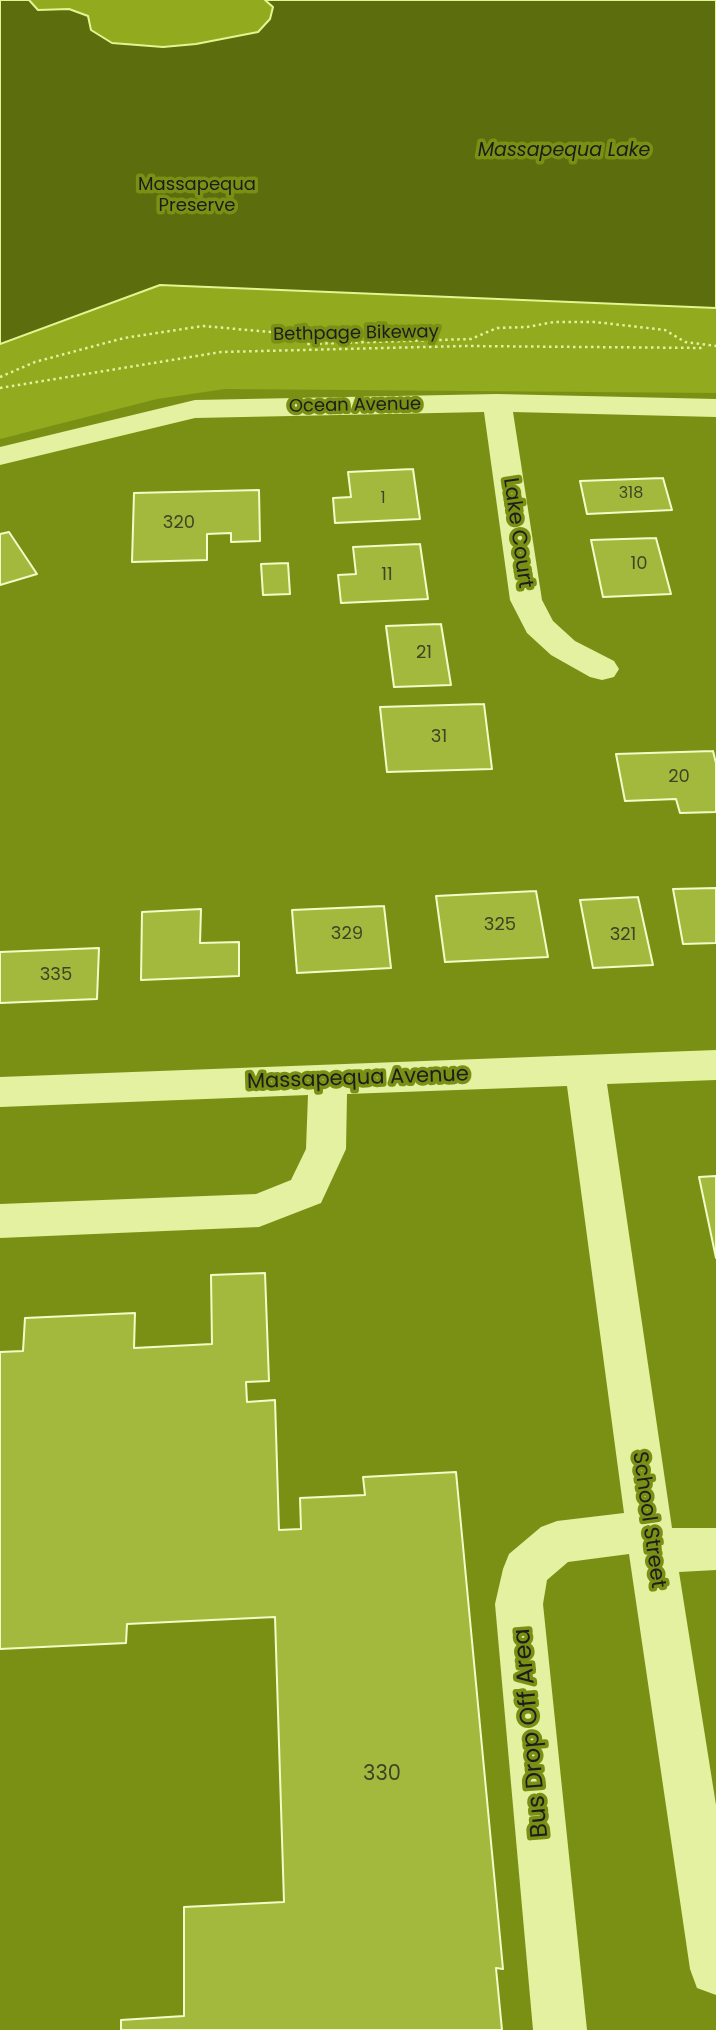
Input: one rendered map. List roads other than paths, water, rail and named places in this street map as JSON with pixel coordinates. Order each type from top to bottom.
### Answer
[{"type":"street","name":"Ocean Avenue","points":[[0,456],[195,409],[497,403],[716,408]]},
{"type":"street","name":"Lake Court","points":[[497,403],[526,600],[538,626],[563,648],[602,669]]},
{"type":"street","name":"Massapequa Avenue","points":[[0,1092],[716,1065]]},
{"type":"street","name":"School Street","points":[[584,1070],[651,1542],[716,1969]]},
{"type":"street","points":[[0,1221],[259,1210],[306,1191],[326,1149],[328,1080]]},
{"type":"street","name":"Bus Drop Off Area","points":[[560,2030],[519,1604],[526,1569],[557,1542],[651,1542],[716,1549]]},
{"type":"water","name":"Massapequa Lake","points":[[0,0],[29,0],[38,10],[69,9],[88,16],[91,30],[112,43],[163,47],[196,44],[258,32],[270,19],[273,7],[265,0],[716,0],[716,308],[160,285],[0,344]]},
{"type":"park label","name":"Massapequa Preserve","points":[[197,195]]}]
